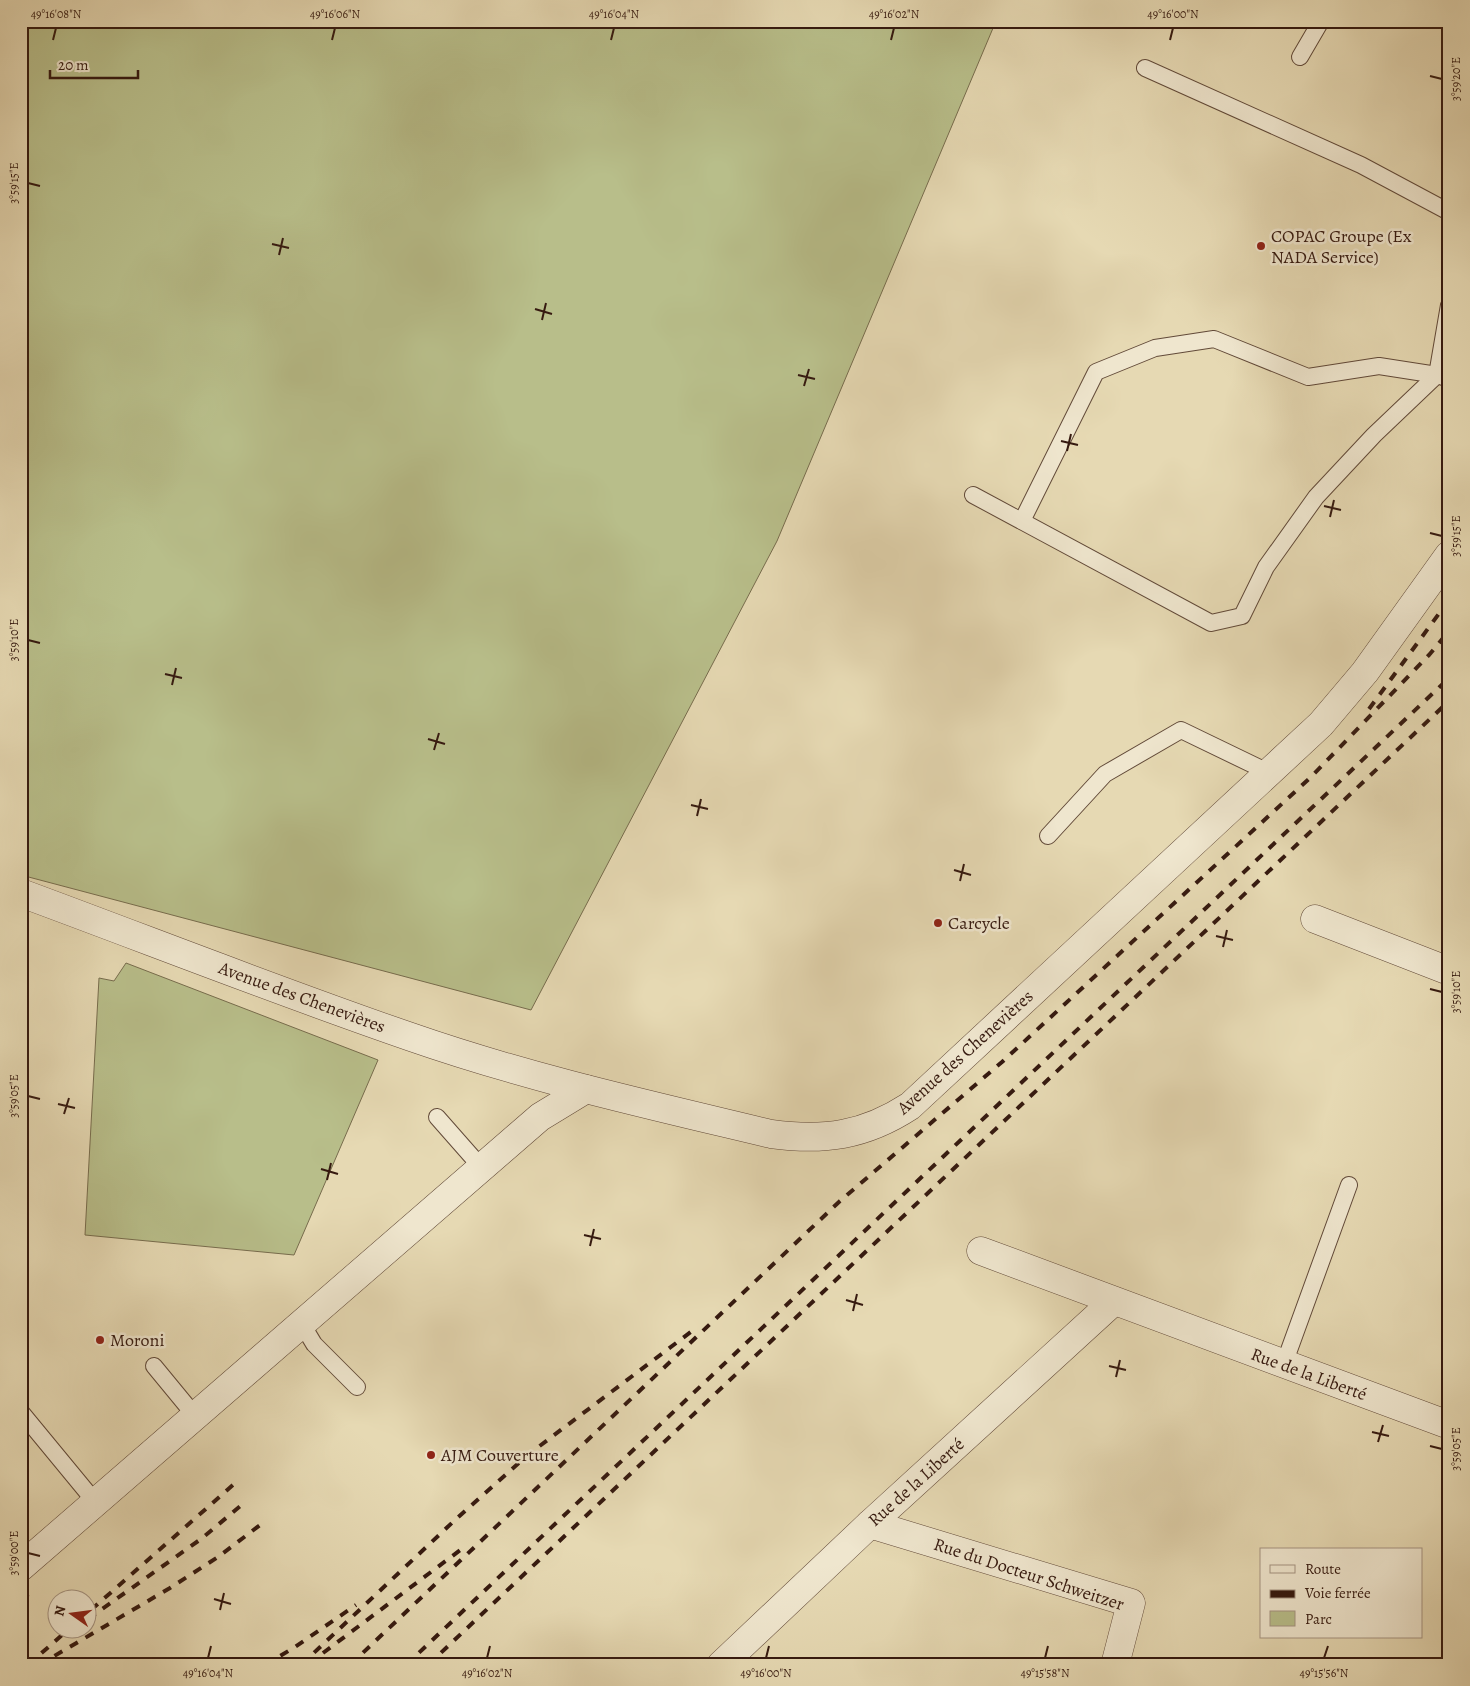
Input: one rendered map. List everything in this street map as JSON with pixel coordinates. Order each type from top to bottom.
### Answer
[{"type":"street","name":"Avenue des Chenevières","points":[[21,892],[412,1037],[586,1089],[771,1134],[799,1138],[845,1134],[868,1129],[889,1120],[917,1099],[1320,724],[1344,698],[1449,555]]},
{"type":"street","points":[[1315,919],[1449,971]]},
{"type":"street","points":[[21,1567],[540,1117],[586,1089]]},
{"type":"street","name":"Rue de la Liberté","points":[[981,1251],[1449,1425]]},
{"type":"street","name":"Rue de la Liberté","points":[[721,1665],[870,1524],[1114,1301]]},
{"type":"street","name":"Rue du Docteur Schweitzer","points":[[870,1524],[1132,1604],[1115,1665]]},
{"type":"lane","points":[[1300,58],[1321,21]]},
{"type":"lane","points":[[1145,68],[1361,165],[1449,212]]},
{"type":"lane","points":[[973,494],[1211,623],[1242,616],[1266,567],[1316,497],[1374,435],[1443,377],[1449,305]]},
{"type":"lane","points":[[1022,521],[1096,372],[1156,348],[1214,339],[1308,377],[1379,366],[1443,377]]},
{"type":"lane","points":[[1048,836],[1105,774],[1181,730],[1268,772]]},
{"type":"lane","points":[[437,1117],[481,1168]]},
{"type":"lane","points":[[1284,1364],[1349,1185]]},
{"type":"lane","points":[[302,1324],[314,1344],[357,1387]]},
{"type":"lane","points":[[154,1366],[196,1416]]},
{"type":"lane","points":[[21,1412],[96,1503]]},
{"type":"green space","points":[[21,21],[996,21],[777,541],[531,1010],[21,875]]},
{"type":"green space","points":[[126,963],[378,1060],[294,1255],[85,1235],[99,978],[114,981]]},
{"type":"railway","points":[[1369,709],[1449,600]]},
{"type":"railway","points":[[350,1665],[840,1201],[1002,1062],[1311,777],[1429,655],[1449,631]]},
{"type":"railway","points":[[406,1665],[1449,678]]},
{"type":"railway","points":[[428,1665],[1449,701]]},
{"type":"railway","points":[[301,1665],[455,1520],[529,1454],[696,1328]]},
{"type":"railway","points":[[98,1604],[233,1485]]},
{"type":"railway","points":[[98,1612],[201,1539],[244,1503]]},
{"type":"railway","points":[[39,1665],[170,1588],[218,1557],[264,1522]]},
{"type":"railway","points":[[323,1653],[467,1545]]},
{"type":"railway","points":[[265,1665],[356,1605]]},
{"type":"railway","points":[[28,1665],[59,1638]]},
{"type":"place","name":"COPAC Groupe (Ex NADA Service)","points":[[1261,246]]},
{"type":"place","name":"Carcycle","points":[[938,923]]},
{"type":"place","name":"Moroni","points":[[100,1340]]},
{"type":"place","name":"AJM Couverture","points":[[431,1455]]}]
